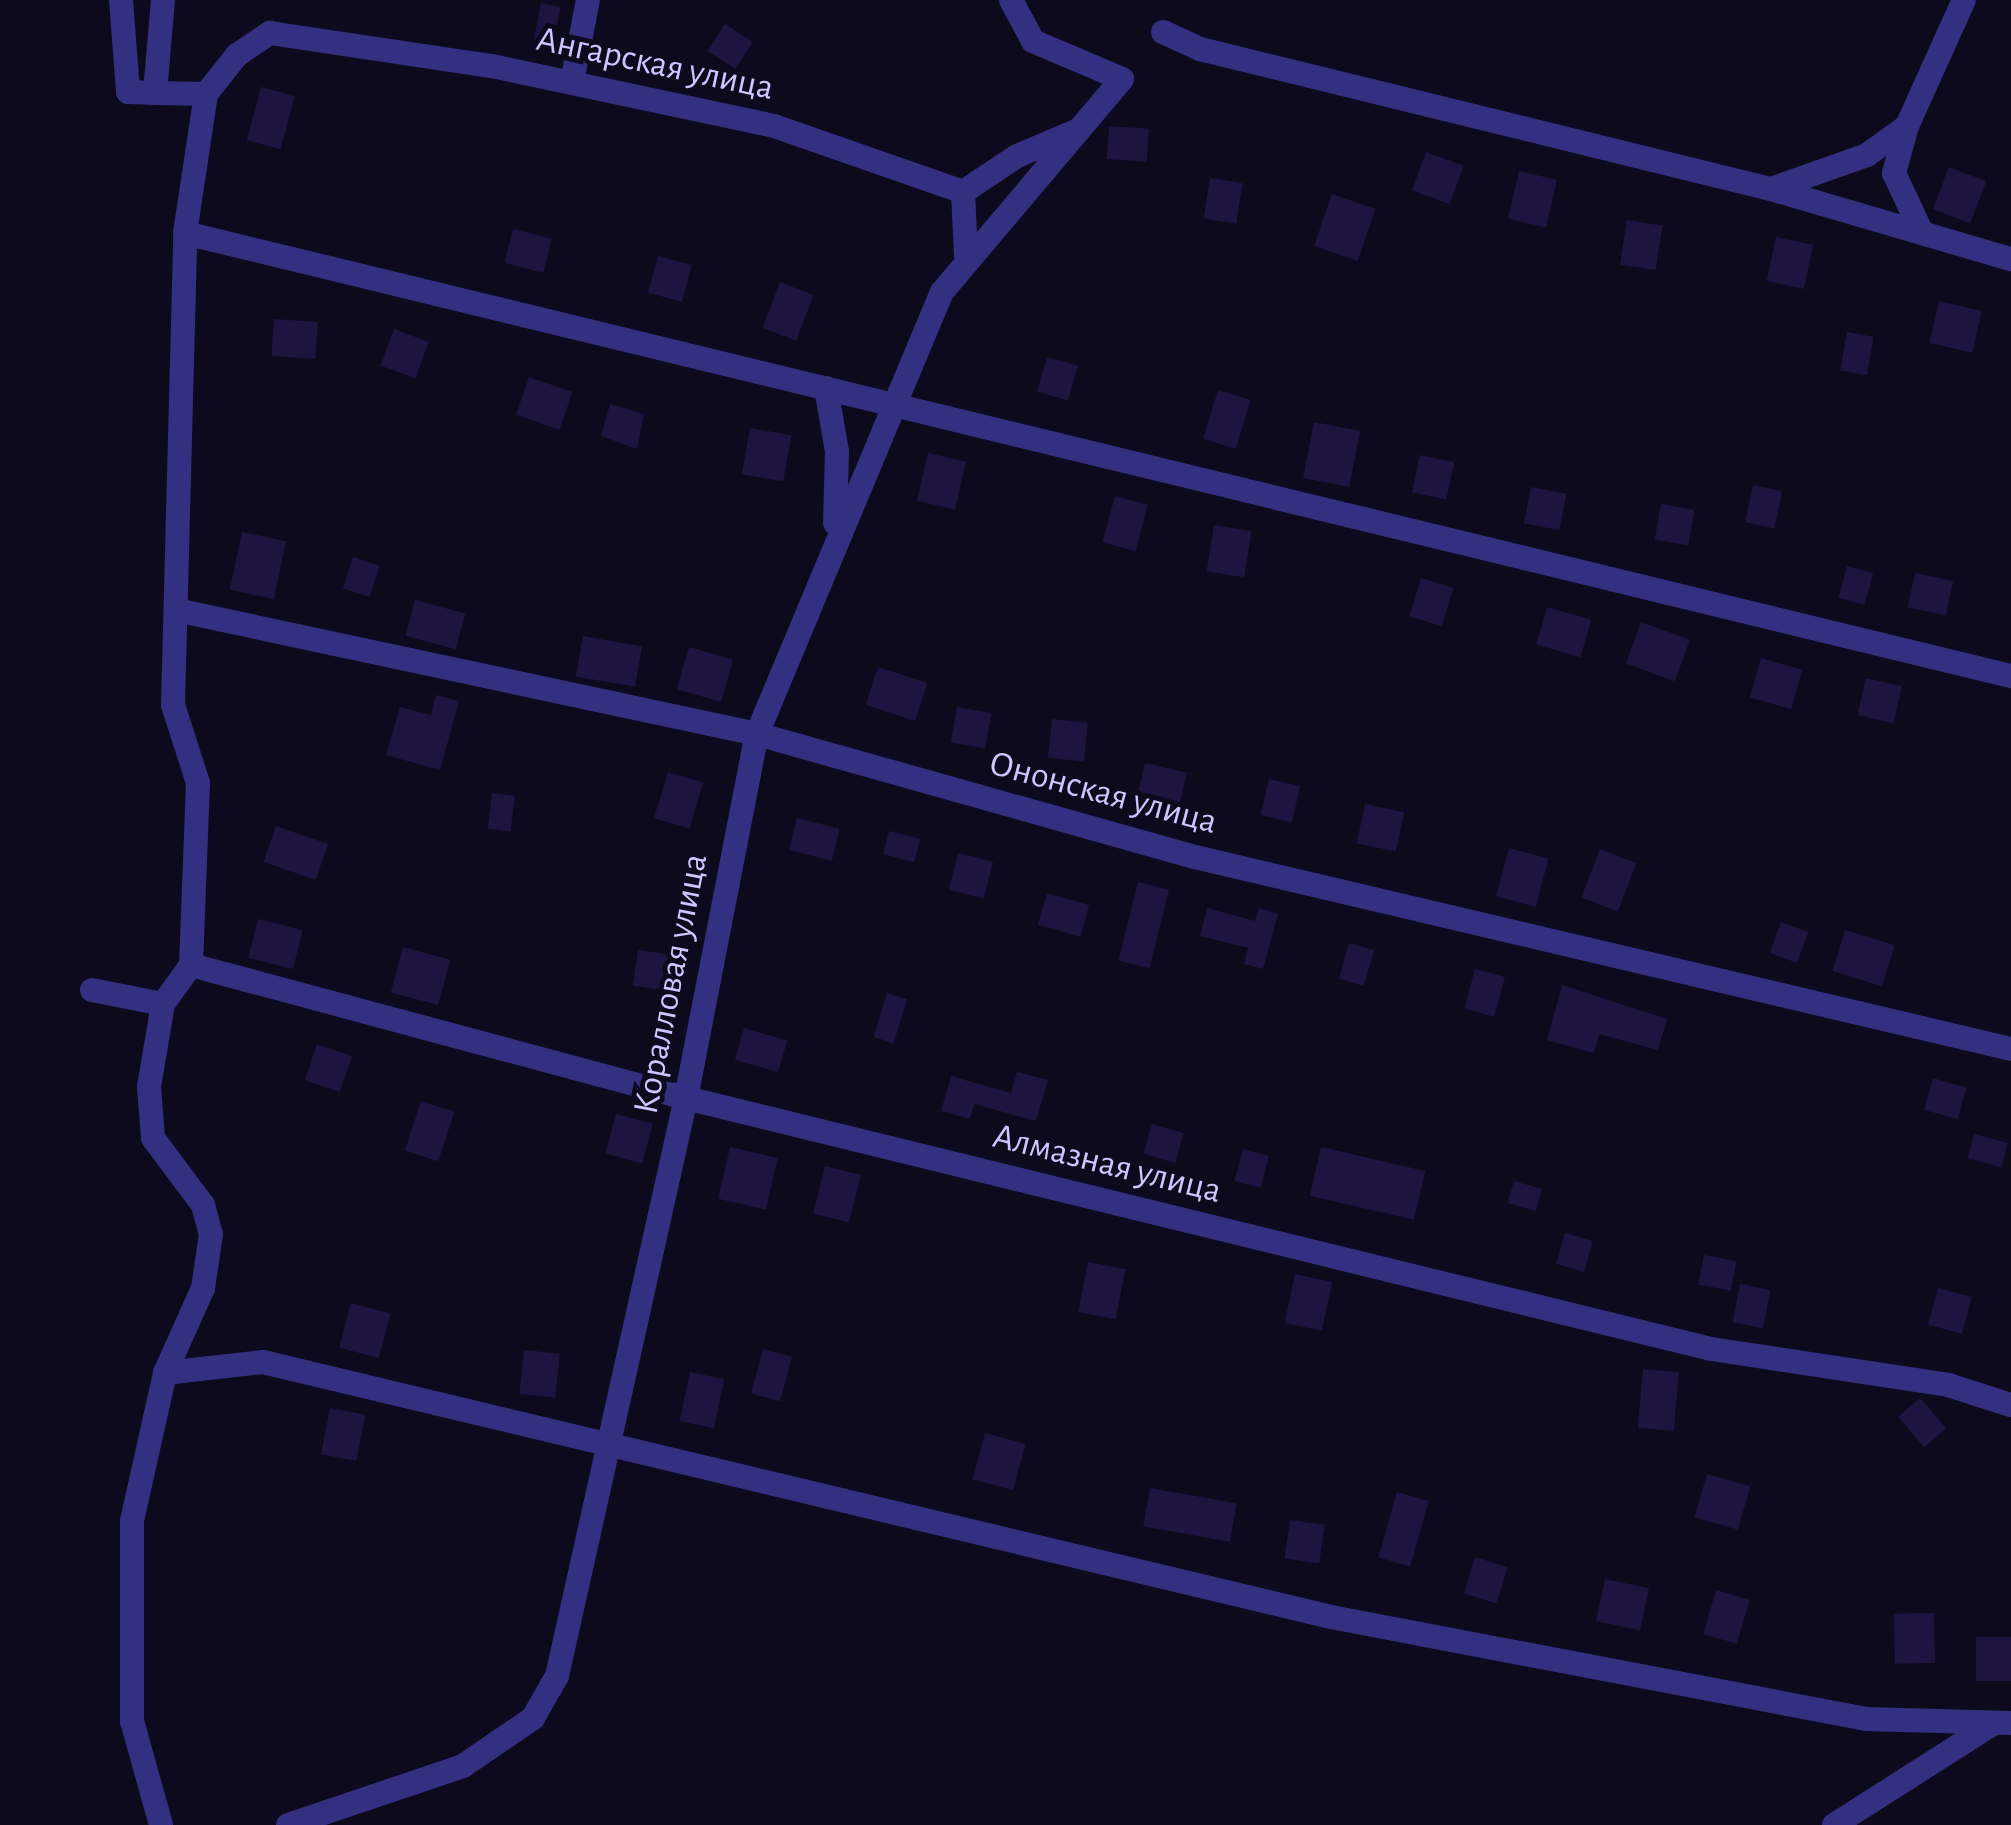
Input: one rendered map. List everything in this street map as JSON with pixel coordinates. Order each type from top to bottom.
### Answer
[{"type":"street","points":[[121,0],[128,92],[206,94],[185,233],[172,705],[198,783],[190,965],[163,1004],[149,1088],[152,1138],[203,1205],[212,1234],[203,1288],[165,1372],[132,1521],[128,1634],[132,1721],[161,1825]]},
{"type":"street","points":[[155,93],[163,0]]},
{"type":"street","points":[[572,82],[588,0]]},
{"type":"street","name":"Коралловая улица","points":[[288,1825],[367,1793],[425,1783],[533,1718],[557,1676],[686,1098],[757,734],[891,404],[966,256],[1122,79],[1033,40],[1011,0]]},
{"type":"street","points":[[1922,233],[1894,173],[1907,127],[1956,4]]},
{"type":"street","points":[[1162,32],[1200,50],[1771,189],[2011,259]]},
{"type":"street","name":"Ангарская улица","points":[[206,94],[237,55],[270,33],[572,82],[774,126],[963,192]]},
{"type":"street","points":[[1771,189],[1868,155],[1907,127]]},
{"type":"street","points":[[966,256],[963,192],[1017,156],[1076,131]]},
{"type":"street","points":[[185,233],[2011,676]]},
{"type":"street","points":[[826,388],[837,452],[834,540]]},
{"type":"street","name":"Ононская улица","points":[[176,610],[757,734],[1196,857],[2011,1049]]},
{"type":"street","name":"Алмазная улица","points":[[190,965],[686,1098],[1712,1349],[1948,1385],[2011,1405]]},
{"type":"street","points":[[92,990],[163,1004]]},
{"type":"street","points":[[165,1372],[263,1362],[1331,1617],[1866,1719],[2002,1723]]},
{"type":"street","points":[[1834,1825],[2002,1723]]},
{"type":"building","points":[[541,3],[561,7],[554,43],[534,39]]},
{"type":"building","points":[[725,24],[753,42],[735,69],[708,51]]},
{"type":"building","points":[[261,87],[295,96],[281,149],[247,140]]},
{"type":"building","points":[[1109,126],[1149,129],[1147,162],[1107,159]]},
{"type":"building","points":[[1426,152],[1464,166],[1450,204],[1412,191]]},
{"type":"building","points":[[1949,167],[1986,181],[1970,223],[1933,209]]},
{"type":"building","points":[[1519,171],[1557,180],[1546,228],[1508,219]]},
{"type":"building","points":[[1210,178],[1243,183],[1236,224],[1204,218]]},
{"type":"building","points":[[1332,194],[1375,209],[1358,261],[1314,246]]},
{"type":"building","points":[[1627,220],[1663,226],[1656,270],[1620,264]]},
{"type":"building","points":[[513,229],[552,239],[543,273],[505,263]]},
{"type":"building","points":[[1776,237],[1813,245],[1804,289],[1767,281]]},
{"type":"building","points":[[658,256],[692,265],[682,302],[648,293]]},
{"type":"building","points":[[780,282],[814,295],[796,341],[762,328]]},
{"type":"building","points":[[1939,301],[1982,311],[1972,353],[1929,343]]},
{"type":"building","points":[[274,319],[318,322],[315,359],[271,356]]},
{"type":"building","points":[[394,329],[429,342],[415,378],[381,366]]},
{"type":"building","points":[[1847,332],[1874,337],[1867,375],[1840,370]]},
{"type":"building","points":[[1047,357],[1078,366],[1068,400],[1037,392]]},
{"type":"building","points":[[529,377],[572,392],[559,430],[516,415]]},
{"type":"building","points":[[1218,390],[1251,400],[1236,449],[1203,439]]},
{"type":"building","points":[[610,404],[644,414],[637,449],[601,436]]},
{"type":"building","points":[[1314,422],[1360,431],[1349,487],[1303,478]]},
{"type":"building","points":[[750,428],[791,435],[783,482],[742,474]]},
{"type":"building","points":[[928,453],[966,462],[955,510],[917,501]]},
{"type":"building","points":[[1420,455],[1454,462],[1446,499],[1412,492]]},
{"type":"building","points":[[1753,485],[1782,491],[1774,528],[1745,522]]},
{"type":"building","points":[[1531,487],[1566,494],[1559,530],[1524,523]]},
{"type":"building","points":[[1115,496],[1148,505],[1135,551],[1103,542]]},
{"type":"building","points":[[1661,504],[1694,510],[1688,545],[1655,539]]},
{"type":"building","points":[[1214,525],[1252,531],[1244,577],[1207,571]]},
{"type":"building","points":[[242,532],[286,541],[274,599],[230,590]]},
{"type":"building","points":[[353,557],[380,566],[369,597],[343,588]]},
{"type":"building","points":[[1847,566],[1873,573],[1865,605],[1838,598]]},
{"type":"building","points":[[1915,573],[1953,581],[1946,615],[1908,607]]},
{"type":"building","points":[[1421,578],[1454,588],[1442,626],[1409,616]]},
{"type":"building","points":[[415,600],[465,613],[456,649],[405,636]]},
{"type":"building","points":[[1547,607],[1591,620],[1580,657],[1536,644]]},
{"type":"building","points":[[1641,622],[1690,640],[1675,681],[1626,663]]},
{"type":"building","points":[[583,636],[642,646],[635,687],[576,676]]},
{"type":"building","points":[[689,647],[733,660],[721,702],[677,689]]},
{"type":"building","points":[[1761,658],[1802,670],[1791,709],[1750,697]]},
{"type":"building","points":[[878,667],[927,683],[915,721],[866,705]]},
{"type":"building","points":[[1866,678],[1902,686],[1894,723],[1857,715]]},
{"type":"building","points":[[436,695],[459,701],[440,770],[386,755],[400,707],[431,715]]},
{"type":"building","points":[[957,707],[991,713],[985,749],[951,742]]},
{"type":"building","points":[[1052,719],[1088,723],[1084,762],[1048,758]]},
{"type":"building","points":[[1145,763],[1187,773],[1178,813],[1136,803]]},
{"type":"building","points":[[668,772],[703,783],[689,829],[654,818]]},
{"type":"building","points":[[1269,779],[1300,786],[1292,822],[1261,815]]},
{"type":"building","points":[[492,793],[515,796],[510,832],[488,829]]},
{"type":"building","points":[[1365,804],[1404,812],[1396,851],[1357,843]]},
{"type":"building","points":[[797,818],[840,829],[832,861],[789,850]]},
{"type":"building","points":[[276,826],[328,844],[316,880],[264,862]]},
{"type":"building","points":[[889,831],[920,839],[914,862],[883,854]]},
{"type":"building","points":[[1509,848],[1549,859],[1536,907],[1496,896]]},
{"type":"building","points":[[1600,849],[1636,863],[1618,912],[1581,898]]},
{"type":"building","points":[[958,853],[993,862],[984,899],[949,890]]},
{"type":"building","points":[[1138,882],[1169,890],[1149,968],[1118,961]]},
{"type":"building","points":[[1047,893],[1089,905],[1080,937],[1038,925]]},
{"type":"building","points":[[1207,908],[1255,921],[1259,908],[1278,914],[1263,969],[1244,964],[1248,948],[1200,936]]},
{"type":"building","points":[[258,919],[303,930],[293,969],[248,958]]},
{"type":"building","points":[[1781,922],[1808,932],[1797,963],[1770,953]]},
{"type":"building","points":[[1845,930],[1895,945],[1882,986],[1832,971]]},
{"type":"building","points":[[1349,943],[1374,950],[1364,986],[1339,979]]},
{"type":"building","points":[[403,947],[450,960],[438,1005],[391,992]]},
{"type":"building","points":[[638,950],[681,956],[676,992],[633,986]]},
{"type":"building","points":[[1475,969],[1505,977],[1494,1017],[1464,1009]]},
{"type":"building","points":[[1562,985],[1667,1019],[1658,1050],[1599,1034],[1594,1053],[1547,1040]]},
{"type":"building","points":[[887,993],[907,999],[894,1043],[874,1037]]},
{"type":"building","points":[[744,1028],[787,1040],[778,1072],[735,1060]]},
{"type":"building","points":[[317,1044],[352,1056],[340,1092],[305,1080]]},
{"type":"building","points":[[1017,1072],[1048,1080],[1036,1121],[974,1104],[970,1119],[941,1111],[951,1076],[1011,1093]]},
{"type":"building","points":[[1933,1078],[1967,1088],[1958,1119],[1924,1110]]},
{"type":"building","points":[[421,1101],[454,1112],[438,1161],[405,1150]]},
{"type":"building","points":[[616,1114],[653,1124],[642,1163],[605,1154]]},
{"type":"building","points":[[1152,1124],[1184,1133],[1175,1163],[1143,1154]]},
{"type":"building","points":[[1974,1134],[2008,1143],[2001,1167],[1968,1158]]},
{"type":"building","points":[[730,1147],[778,1158],[766,1210],[718,1199]]},
{"type":"building","points":[[1321,1147],[1425,1171],[1414,1220],[1310,1196]]},
{"type":"building","points":[[1243,1149],[1269,1156],[1261,1188],[1234,1181]]},
{"type":"building","points":[[825,1166],[861,1175],[849,1222],[813,1214]]},
{"type":"building","points":[[1514,1181],[1542,1189],[1536,1211],[1508,1203]]},
{"type":"building","points":[[1565,1233],[1593,1241],[1584,1272],[1556,1264]]},
{"type":"building","points":[[1704,1255],[1736,1261],[1731,1291],[1698,1284]]},
{"type":"building","points":[[1088,1262],[1125,1269],[1116,1319],[1078,1312]]},
{"type":"building","points":[[1295,1274],[1332,1282],[1322,1331],[1285,1323]]},
{"type":"building","points":[[1740,1284],[1770,1290],[1763,1328],[1733,1322]]},
{"type":"building","points":[[1938,1288],[1972,1297],[1962,1334],[1928,1325]]},
{"type":"building","points":[[351,1303],[391,1314],[379,1358],[339,1347]]},
{"type":"building","points":[[763,1349],[792,1357],[780,1401],[751,1393]]},
{"type":"building","points":[[524,1350],[560,1354],[555,1398],[519,1394]]},
{"type":"building","points":[[1643,1369],[1679,1372],[1674,1431],[1638,1428]]},
{"type":"building","points":[[690,1372],[724,1379],[714,1428],[680,1421]]},
{"type":"building","points":[[1920,1398],[1946,1428],[1924,1447],[1898,1417]]},
{"type":"building","points":[[330,1408],[365,1415],[356,1461],[321,1454]]},
{"type":"building","points":[[985,1433],[1026,1444],[1013,1490],[973,1479]]},
{"type":"building","points":[[1707,1474],[1750,1486],[1738,1530],[1695,1517]]},
{"type":"building","points":[[1150,1488],[1237,1503],[1230,1542],[1143,1526]]},
{"type":"building","points":[[1397,1492],[1429,1501],[1410,1566],[1378,1557]]},
{"type":"building","points":[[1290,1520],[1325,1525],[1319,1563],[1285,1559]]},
{"type":"building","points":[[1475,1557],[1508,1567],[1496,1603],[1464,1593]]},
{"type":"building","points":[[1605,1579],[1649,1588],[1640,1630],[1596,1621]]},
{"type":"building","points":[[1716,1590],[1750,1600],[1737,1644],[1703,1634]]},
{"type":"building","points":[[1934,1613],[1935,1663],[1895,1664],[1894,1614]]},
{"type":"building","points":[[1976,1637],[2011,1637],[2011,1681],[1976,1681]]}]
